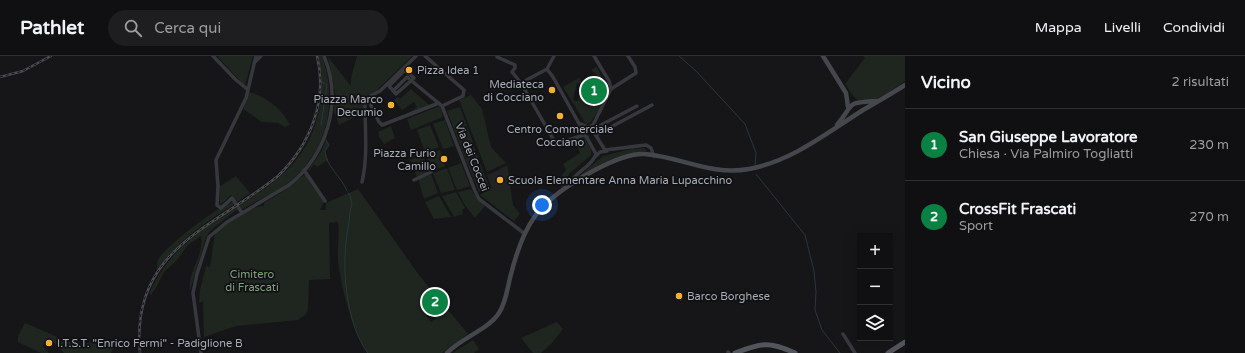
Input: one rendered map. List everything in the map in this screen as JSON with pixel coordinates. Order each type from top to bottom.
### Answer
[{"type":"main road","points":[[888,353],[905,342]]},
{"type":"main road","points":[[735,353],[756,345],[766,344],[778,345],[795,353]]},
{"type":"street","points":[[213,56],[234,79],[248,90]]},
{"type":"street","points":[[241,211],[235,201],[230,199],[221,208],[217,205],[218,186],[216,160],[242,108],[256,56]]},
{"type":"street","points":[[254,63],[261,56]]},
{"type":"street","points":[[201,353],[193,293],[206,244],[215,230],[241,211],[289,185],[313,160],[322,145],[331,115],[332,88],[328,66],[324,56]]},
{"type":"street","points":[[362,182],[365,169],[365,105],[368,99],[380,91],[416,56]]},
{"type":"street","points":[[368,99],[380,123],[385,125],[393,124],[438,104],[458,99],[463,95],[464,90],[424,56]]},
{"type":"street","points":[[521,84],[547,69],[554,56]]},
{"type":"street","points":[[594,56],[611,89]]},
{"type":"street","points":[[593,127],[611,89],[636,74],[635,67],[628,56]]},
{"type":"street","points":[[823,56],[846,94],[856,102]]},
{"type":"street","points":[[497,57],[515,65],[512,72],[521,84],[557,145],[572,138],[584,135],[588,138]]},
{"type":"street","points":[[547,69],[553,76],[596,152],[596,156]]},
{"type":"street","points":[[405,70],[414,78],[412,80],[396,94],[389,86],[405,70]]},
{"type":"street","points":[[394,89],[407,77],[438,104]]},
{"type":"street","points":[[447,353],[462,340],[491,322],[499,313],[506,299],[515,260],[525,234],[544,206],[568,186],[622,158],[636,154],[654,156],[712,170],[746,170],[786,157],[835,129],[866,108],[905,85]]},
{"type":"street","points":[[846,94],[848,108]]},
{"type":"street","points":[[835,129],[848,108],[856,102],[881,100]]},
{"type":"street","points":[[866,101],[868,105],[866,108]]},
{"type":"street","name":"Via dei Coccei","points":[[438,104],[445,112],[472,186],[480,199],[525,234]]},
{"type":"street","points":[[598,134],[652,105]]},
{"type":"street","points":[[598,134],[598,130],[601,125],[637,106]]},
{"type":"street","points":[[844,114],[850,119]]},
{"type":"street","points":[[580,124],[593,127]]},
{"type":"street","points":[[593,127],[598,134],[602,147],[608,151]]},
{"type":"street","points":[[568,186],[571,180],[600,152],[646,145],[653,149],[654,156]]},
{"type":"street","points":[[304,170],[325,201]]},
{"type":"street","points":[[414,180],[432,172]]},
{"type":"street","points":[[842,334],[855,353]]},
{"type":"shaded area","name":"Scuola Elementare Anna Maria Lupacchino","points":[[507,166],[511,183],[508,200],[491,187],[487,175]]},
{"type":"green space","points":[[253,56],[245,86],[218,57]]},
{"type":"green space","points":[[318,56],[322,56],[327,73],[329,90],[329,106],[322,139],[304,168],[292,180],[274,192],[241,210],[239,205],[268,186],[290,167],[301,154],[309,139],[316,124],[321,91],[321,74]]},
{"type":"green space","points":[[357,56],[412,56],[376,91],[368,95],[363,102],[363,116],[355,117],[339,125],[334,111],[335,92],[328,57],[351,86],[351,78]]},
{"type":"green space","points":[[863,56],[905,56],[905,81],[875,100],[862,101],[855,98],[845,84],[865,58]]},
{"type":"green space","points":[[597,67],[604,85],[600,78],[591,70]]},
{"type":"green space","points":[[580,77],[581,83],[588,87],[587,91],[580,89],[581,84],[577,83],[573,100],[578,101],[579,95],[598,97],[605,86],[605,96],[601,107],[591,122],[586,124],[563,87]]},
{"type":"green space","points":[[411,89],[429,105],[407,114],[417,107],[414,102],[402,110],[394,100],[398,97],[400,99]]},
{"type":"green space","points":[[249,92],[268,100],[273,104],[283,114],[290,125],[285,127],[278,123],[262,122],[243,109]]},
{"type":"green space","points":[[471,95],[482,109],[491,147],[506,163],[487,172],[459,100]]},
{"type":"green space","points":[[440,106],[443,117],[411,130],[407,119]]},
{"type":"green space","points":[[460,107],[474,145],[462,150],[447,111]]},
{"type":"green space","points":[[445,120],[454,146],[443,149],[433,124]]},
{"type":"green space","points":[[430,125],[439,147],[425,152],[417,130]]},
{"type":"green space","points":[[391,126],[395,138],[384,144],[379,137],[378,132]]},
{"type":"green space","points":[[585,138],[591,150],[591,155],[569,174],[562,189],[559,179],[566,170],[563,164],[580,153],[574,140]]},
{"type":"green space","points":[[326,140],[329,145],[325,151],[328,160],[317,167],[314,164],[309,171],[308,170],[321,152]]},
{"type":"green space","points":[[474,147],[489,186],[479,192],[462,151]]},
{"type":"green space","points":[[645,148],[647,151],[629,154],[573,181],[603,156],[631,149]]},
{"type":"green space","points":[[440,150],[445,166],[432,171],[426,155]]},
{"type":"green space","points":[[423,155],[430,172],[417,177],[410,160]]},
{"type":"green space","points":[[461,163],[470,186],[457,190],[448,168]]},
{"type":"green space","points":[[507,166],[513,205],[520,214],[514,221],[480,195],[491,187],[499,191],[508,189],[509,182],[503,172],[505,171],[504,168],[496,170]]},
{"type":"green space","points":[[447,168],[455,190],[441,193],[433,173]]},
{"type":"green space","name":"Cimitero di Frascati","points":[[305,174],[324,202],[320,210],[326,210],[326,203],[358,189],[419,275],[468,334],[442,353],[368,353],[353,322],[341,281],[338,259],[338,222],[329,223],[330,279],[309,280],[308,309],[306,314],[298,320],[236,326],[204,337],[203,301],[199,303],[200,290],[206,266],[210,267],[215,233],[232,220],[246,212],[264,206],[264,203],[285,190]],"holes":[[[436,301],[444,311],[431,322],[423,311]]]},
{"type":"green space","points":[[431,174],[438,193],[424,199],[418,179]]},
{"type":"green space","points":[[236,176],[250,193],[237,202],[231,195],[220,205],[219,187]]},
{"type":"green space","points":[[471,189],[477,199],[485,206],[475,218],[464,204],[458,192]]},
{"type":"green space","points":[[456,192],[465,208],[462,210],[463,214],[454,217],[442,196]]},
{"type":"green space","points":[[439,196],[451,217],[434,219],[425,202]]},
{"type":"green space","points":[[234,201],[235,204],[193,232],[183,241],[158,270],[158,259],[165,251],[183,235],[217,210]]},
{"type":"green space","points":[[237,206],[238,209],[212,229],[206,237],[190,291],[191,277],[201,250],[201,236],[188,245],[177,260],[164,272],[151,295],[149,294],[156,279],[165,266],[186,243],[210,224]]},
{"type":"green space","points":[[557,322],[563,329],[552,343],[541,353],[533,353],[521,338]]},
{"type":"green space","points":[[25,323],[76,345],[94,342],[95,339],[98,339],[114,347],[111,353],[64,353],[50,339],[42,346],[49,353],[41,353],[18,342],[18,336]]},
{"type":"green space","points":[[473,340],[479,349],[474,353],[453,353]]},
{"type":"waterway","points":[[679,56],[696,71],[745,124],[756,153],[755,165]]},
{"type":"waterway","points":[[321,125],[327,85],[322,82]]},
{"type":"waterway","points":[[326,140],[329,145],[325,151],[328,162],[342,181],[347,191]]},
{"type":"waterway","points":[[756,174],[805,235],[814,271],[816,292],[815,310],[822,330],[840,353]]},
{"type":"waterway","points":[[348,193],[352,204],[350,210],[345,258],[347,293],[354,326],[368,353]]},
{"type":"railway","points":[[0,77],[23,71],[51,56]]},
{"type":"railway","points":[[140,353],[140,318],[148,289],[162,265],[181,245],[204,227],[278,176],[299,150],[314,121],[318,106],[320,73],[317,56]]},
{"type":"place","name":"Pizza Idea 1","points":[[409,70]]},
{"type":"place","name":"Mediateca di Cocciano","points":[[552,90]]},
{"type":"place","name":"San Giuseppe Lavoratore","points":[[594,91]]},
{"type":"place","name":"Piazza Marco Decumio","points":[[391,105]]},
{"type":"place","name":"Centro Commerciale Cocciano","points":[[560,116]]},
{"type":"place","name":"Piazza Furio Camillo","points":[[444,159]]},
{"type":"place","name":"Scuola Elementare Anna Maria Lupacchino","points":[[500,180]]},
{"type":"place","name":"Barco Borghese","points":[[679,296]]},
{"type":"place","name":"CrossFit Frascati","points":[[435,302]]},
{"type":"place","name":"I.T.S.T. \"Enrico Fermi\" - Padiglione B","points":[[49,343]]}]
